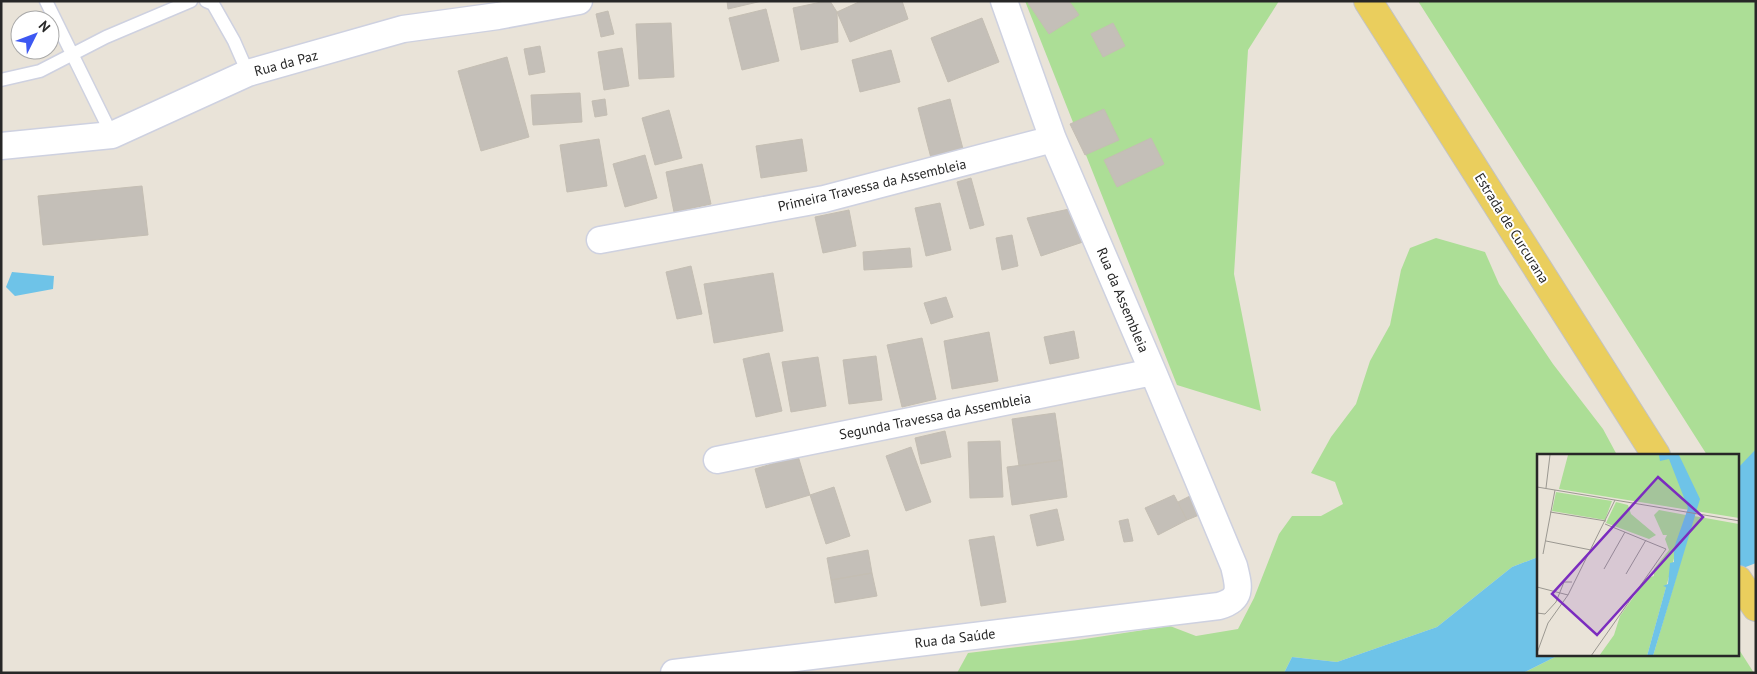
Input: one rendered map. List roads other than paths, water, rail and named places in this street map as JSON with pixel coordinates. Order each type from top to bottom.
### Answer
[{"type":"main road","name":"Estrada de Curcurana","points":[[1368,1],[1655,454]]},
{"type":"street","name":"Rua da Paz","points":[[1,146],[112,135],[248,73],[403,29],[498,16],[579,1]]},
{"type":"street","name":"Rua da Assembleia","points":[[1004,1],[1053,139],[1234,566],[1239,587],[1234,598]]},
{"type":"street","name":"Primeira Travessa da Assembleia","points":[[600,240],[824,199],[1053,139]]},
{"type":"street","name":"Segunda Travessa da Assembleia","points":[[718,460],[1153,372]]},
{"type":"street","name":"Rua da Saúde","points":[[674,673],[1219,606],[1228,603],[1234,598]]},
{"type":"lane","points":[[46,1],[112,135]]},
{"type":"lane","points":[[1,80],[40,71],[106,37],[191,1]]},
{"type":"lane","points":[[206,1],[213,4],[234,41],[248,73]]},
{"type":"water","points":[[12,272],[54,276],[53,289],[15,296],[6,287]]},
{"type":"water","points":[[1756,449],[1756,563],[1740,569],[1740,466]]},
{"type":"water","points":[[1537,557],[1537,656],[1557,656],[1523,673],[1284,673],[1292,657],[1337,662],[1437,627],[1512,567]]}]
